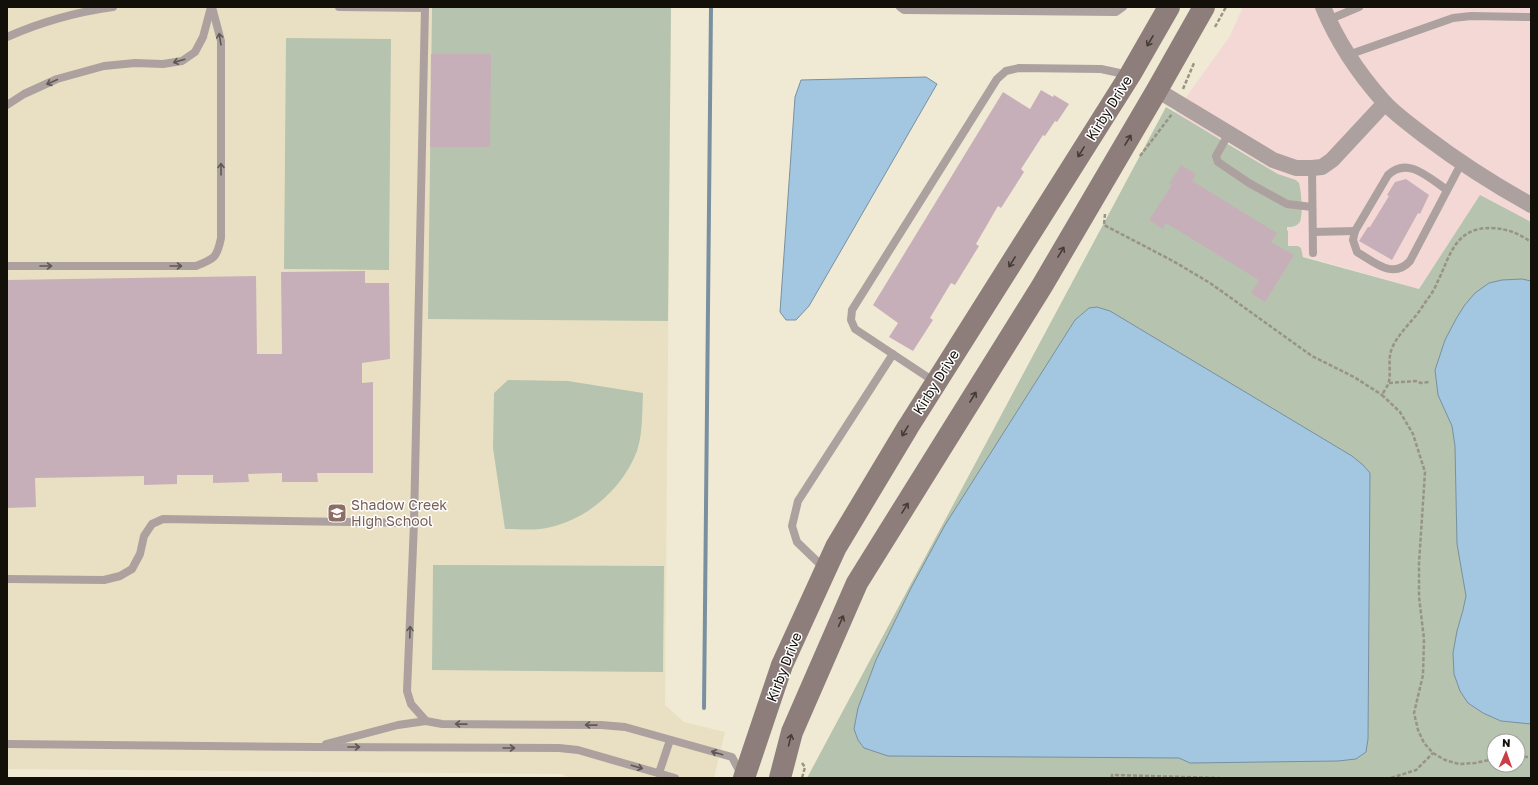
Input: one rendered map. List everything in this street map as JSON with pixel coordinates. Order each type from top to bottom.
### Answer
[{"type":"main road","points":[[780,778],[792,732],[857,583],[1037,293],[1157,90],[1204,7]]},
{"type":"main road","name":"Kirby Drive","points":[[744,778],[782,665],[836,548],[936,382],[1130,75],[1165,8]]},
{"type":"main road","points":[[1130,75],[1157,90]]},
{"type":"street","points":[[1325,13],[1348,55],[1385,103],[1412,127],[1462,162],[1531,205]]},
{"type":"street","points":[[1157,90],[1273,160],[1296,168],[1322,167],[1332,160],[1385,103]]},
{"type":"lane","points":[[7,37],[25,28],[62,16],[88,10],[113,7]]},
{"type":"lane","points":[[7,105],[24,94],[57,79],[104,66],[163,64],[182,61],[195,52],[204,37],[211,7]]},
{"type":"lane","points":[[7,266],[196,266],[209,261],[218,252],[220,238],[221,41],[211,7]]},
{"type":"lane","points":[[340,7],[425,8],[414,523],[407,691],[411,704],[426,721]]},
{"type":"lane","points":[[900,7],[904,10],[939,9],[1116,12],[1123,7]]},
{"type":"lane","points":[[1325,13],[1360,7]]},
{"type":"lane","points":[[1348,55],[1453,18],[1471,16],[1531,17]]},
{"type":"lane","points":[[936,382],[855,329],[851,320],[852,310],[996,80],[1006,71],[1019,68],[1101,69],[1130,75]]},
{"type":"lane","points":[[1229,133],[1216,156],[1218,162],[1249,183],[1287,204],[1312,207]]},
{"type":"lane","points":[[1447,190],[1414,169],[1406,167],[1396,169],[1388,175],[1355,231],[1353,240],[1357,252],[1383,267],[1398,269],[1405,266],[1410,261],[1462,162]]},
{"type":"lane","points":[[1312,168],[1313,253]]},
{"type":"lane","points":[[1313,232],[1355,231]]},
{"type":"lane","points":[[826,569],[797,542],[792,526],[798,501],[893,354]]},
{"type":"lane","points":[[7,579],[104,580],[120,576],[132,569],[140,554],[144,536],[152,524],[163,519],[414,523]]},
{"type":"lane","points":[[315,747],[398,725],[426,721],[442,724],[601,725],[625,727],[732,757],[744,778]]},
{"type":"lane","points":[[659,774],[670,740]]},
{"type":"lane","points":[[7,744],[559,748],[578,750],[675,778]]},
{"type":"path","points":[[1212,32],[1226,7]]},
{"type":"path","points":[[1139,158],[1171,116],[1195,61]]},
{"type":"path","points":[[1106,209],[1104,225],[1173,261],[1210,283],[1312,356],[1354,377],[1382,395],[1400,412],[1413,434],[1425,472],[1419,563],[1419,597],[1424,639],[1423,675],[1414,713],[1418,730],[1424,743],[1433,753],[1445,760],[1459,764],[1486,761]]},
{"type":"path","points":[[1382,395],[1389,383],[1391,352],[1397,338],[1421,310],[1437,284],[1454,245],[1470,232],[1484,228],[1502,229],[1517,233],[1531,242]]},
{"type":"path","points":[[1389,383],[1429,382]]},
{"type":"path","points":[[1391,778],[1416,770],[1433,753]]},
{"type":"path","points":[[1112,778],[1112,775],[1220,778]]},
{"type":"shaded area","name":"Shadow Creek High School","points":[[7,7],[671,7],[665,705],[684,722],[725,732],[714,778],[570,778],[562,774],[7,769]]},
{"type":"shaded area","points":[[1243,7],[1531,7],[1531,222],[1480,196],[1419,289],[1303,256],[1301,248],[1298,246],[1288,246],[1287,227],[1294,226],[1302,218],[1299,183],[1296,180],[1278,174],[1224,141],[1174,114],[1230,36]]},
{"type":"green space","points":[[432,7],[671,7],[668,321],[428,319]]},
{"type":"green space","points":[[286,38],[391,39],[389,270],[284,269]]},
{"type":"green space","points":[[1166,107],[1278,174],[1296,180],[1299,183],[1302,204],[1301,220],[1292,227],[1287,227],[1287,230],[1288,246],[1298,246],[1301,248],[1303,257],[1419,289],[1480,195],[1531,222],[1531,778],[807,778]]},
{"type":"green space","points":[[508,380],[568,381],[643,393],[640,437],[637,451],[631,465],[614,489],[603,500],[578,517],[565,523],[545,528],[505,529],[493,448],[494,393]]},
{"type":"green space","points":[[433,565],[664,566],[663,672],[432,670]]},
{"type":"water","points":[[926,77],[937,84],[809,306],[796,320],[786,320],[780,312],[795,97],[801,80]]},
{"type":"water","points":[[1522,279],[1531,281],[1531,724],[1501,721],[1483,713],[1468,703],[1460,691],[1454,674],[1453,653],[1466,596],[1457,544],[1455,446],[1452,426],[1438,395],[1435,370],[1445,340],[1464,306],[1475,293],[1489,283],[1502,280]]},
{"type":"water","points":[[1097,307],[1110,311],[1352,456],[1370,473],[1368,739],[1366,752],[1356,759],[1338,761],[1190,763],[1179,758],[888,756],[864,748],[858,740],[854,729],[858,708],[876,660],[911,588],[945,525],[1075,320],[1089,308]]},
{"type":"building","points":[[431,54],[491,54],[490,147],[430,147]]},
{"type":"building","points":[[1041,90],[1053,97],[1054,95],[1069,104],[1057,122],[1055,121],[1045,136],[1043,135],[1021,169],[1024,172],[1001,208],[998,206],[976,244],[979,246],[955,285],[951,283],[930,318],[933,320],[913,351],[889,337],[898,323],[873,305],[1003,92],[1030,109]]},
{"type":"building","points":[[1181,165],[1196,174],[1192,181],[1277,233],[1271,242],[1294,255],[1265,302],[1251,293],[1259,280],[1166,223],[1163,229],[1149,220],[1172,185],[1169,184]]},
{"type":"building","points":[[1406,179],[1429,195],[1420,214],[1418,213],[1392,260],[1359,241],[1368,227],[1370,227],[1389,196],[1387,195],[1395,182]]},
{"type":"building","points":[[365,271],[365,283],[389,283],[390,359],[362,363],[362,383],[373,382],[373,473],[317,473],[318,482],[282,482],[282,473],[248,474],[249,482],[213,483],[213,475],[177,475],[177,484],[144,485],[144,476],[35,478],[36,507],[7,508],[7,280],[256,276],[257,354],[282,354],[281,272]]},
{"type":"waterway","points":[[704,708],[711,7]]},
{"type":"place","name":"Shadow Creek High School","points":[[337,513]]}]
